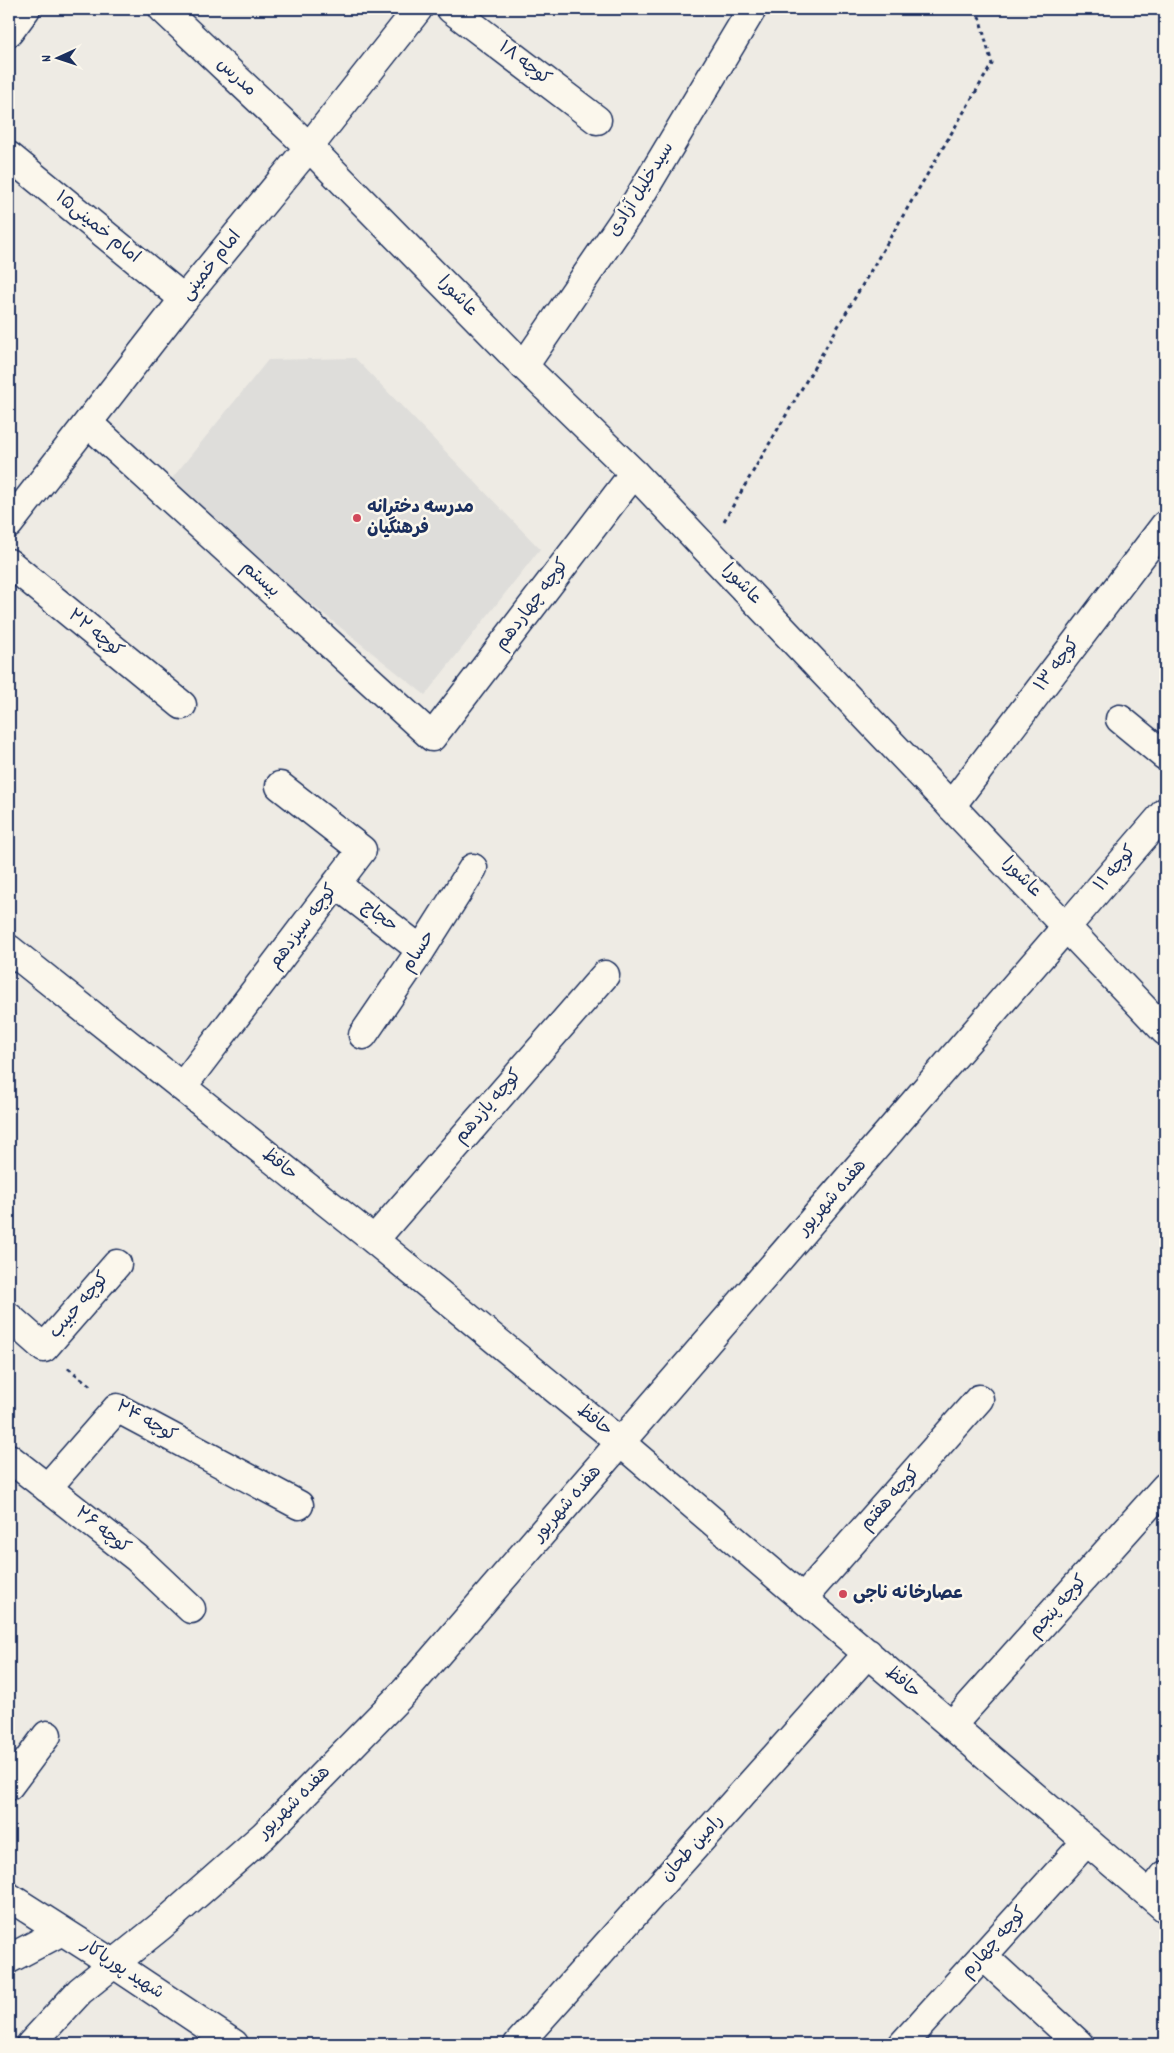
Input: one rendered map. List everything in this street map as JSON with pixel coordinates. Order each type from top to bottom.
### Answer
[{"type":"street","points":[[9,32],[26,9]]},
{"type":"street","name":"مدرس","points":[[163,9],[309,146]]},
{"type":"street","name":"امام خمینی","points":[[9,524],[184,299],[418,9]]},
{"type":"street","name":"کوچه ۱۸","points":[[451,9],[598,120]]},
{"type":"street","name":"سیدخلیل آزادی","points":[[524,366],[637,201],[752,9]]},
{"type":"street","name":"عاشورا","points":[[309,146],[524,366],[634,473],[1165,1031]]},
{"type":"street","name":"امام خمینی۱۵","points":[[9,156],[184,299]]},
{"type":"street","name":"بیستم","points":[[88,423],[432,737]]},
{"type":"street","name":"کوچه چهاردهم","points":[[432,737],[634,473]]},
{"type":"street","name":"کوچه ۱۳","points":[[951,806],[1165,525]]},
{"type":"street","name":"کوچه ۲۲","points":[[9,563],[182,705]]},
{"type":"street","points":[[1120,719],[1165,756]]},
{"type":"street","name":"کوچه سیزدهم","points":[[182,1087],[362,850],[280,786]]},
{"type":"street","name":"کوچه ۱۱","points":[[1067,926],[1165,812]]},
{"type":"street","name":"حسام","points":[[363,1035],[422,950],[473,868]]},
{"type":"street","name":"حجاج","points":[[336,884],[422,950]]},
{"type":"street","name":"هفده شهریور","points":[[30,2044],[80,1991],[162,1925],[264,1835],[407,1690],[1067,926]]},
{"type":"street","name":"حافظ","points":[[9,949],[374,1240],[621,1443],[1087,1841],[1160,1893]]},
{"type":"street","name":"کوچه یازدهم","points":[[374,1240],[605,975]]},
{"type":"street","name":"کوچه حبیب","points":[[44,1348],[117,1264]]},
{"type":"street","points":[[9,1317],[44,1348]]},
{"type":"street","name":"کوچه هفتم","points":[[803,1598],[979,1399]]},
{"type":"street","points":[[47,1488],[117,1408]]},
{"type":"street","name":"کوچه ۲۴","points":[[117,1408],[299,1505]]},
{"type":"street","name":"کوچه ۲۶","points":[[9,1458],[137,1558],[191,1609]]},
{"type":"street","name":"کوچه پنجم","points":[[952,1725],[1165,1487]]},
{"type":"street","name":"رامین طحان","points":[[518,2044],[868,1653]]},
{"type":"street","points":[[9,1786],[47,1735]]},
{"type":"street","name":"کوچه چهارم","points":[[903,2044],[1087,1841]]},
{"type":"street","name":"شهید پورپاکار","points":[[9,1897],[234,2044]]},
{"type":"street","points":[[9,1959],[62,1931]]},
{"type":"street","points":[[983,1956],[1079,2044]]},
{"type":"path","points":[[707,549],[992,64],[977,9]]},
{"type":"path","name":"کوچه ۲۴","points":[[44,1348],[117,1408]]},
{"type":"shaded area","name":"مدرسه دخترانه فرهنگیان","points":[[355,358],[540,549],[425,695],[165,487],[268,360]]},
{"type":"place","name":"مدرسه دخترانه فرهنگیان","points":[[357,518]]},
{"type":"place","name":"عصارخانه ناجی","points":[[843,1594]]}]
